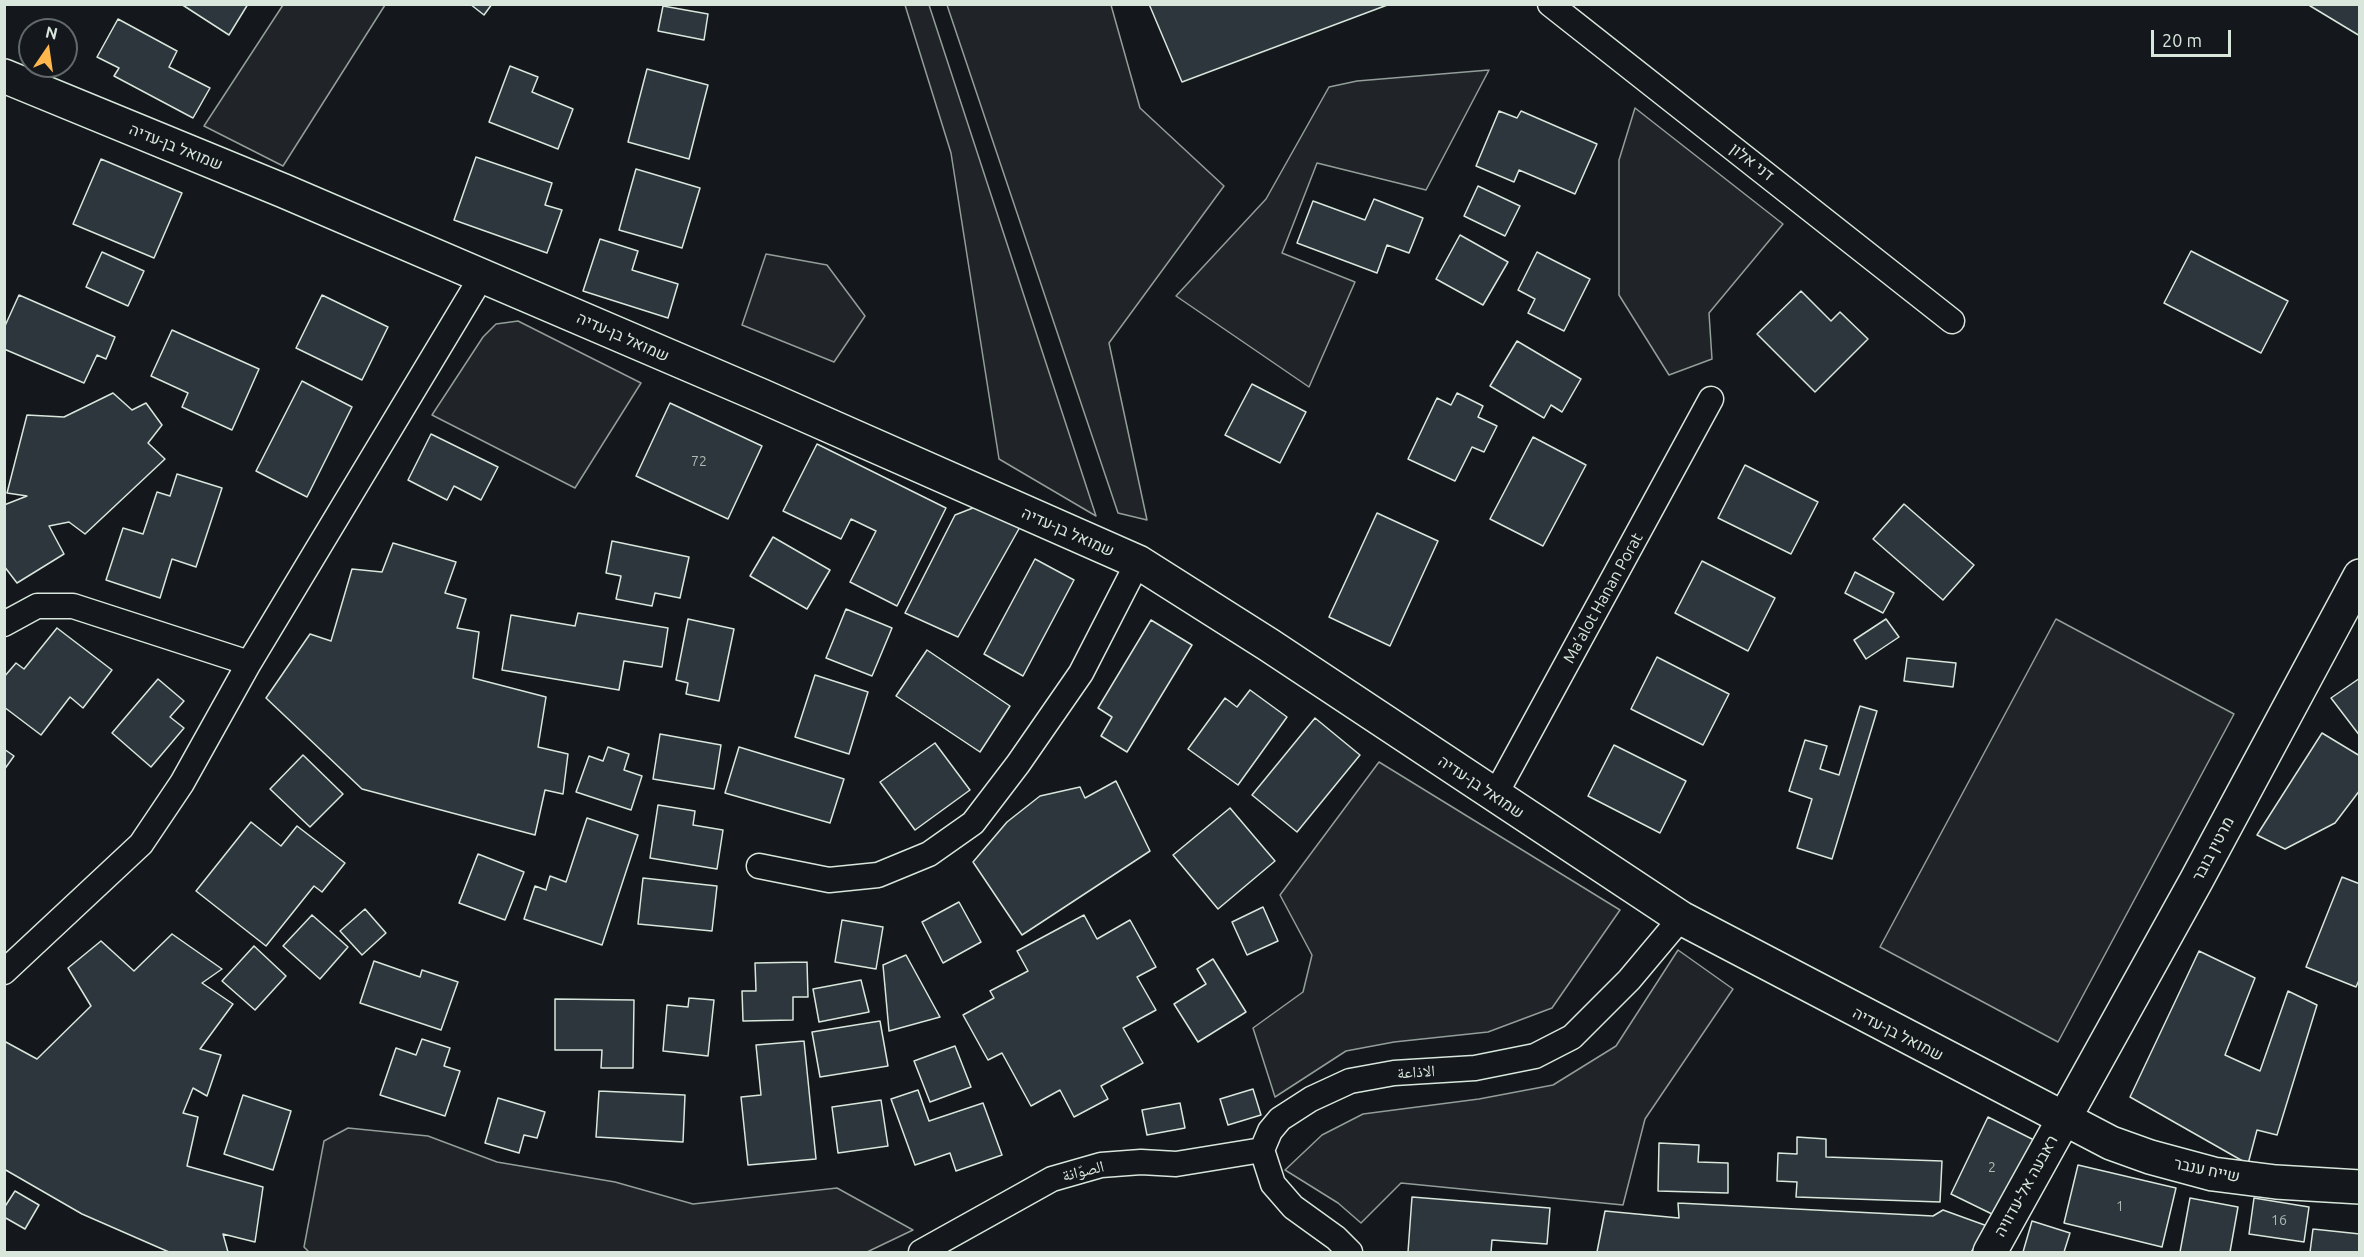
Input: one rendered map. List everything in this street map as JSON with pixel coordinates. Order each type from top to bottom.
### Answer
[{"type":"street","name":"דני אלון","points":[[1550,4],[1952,321]]},
{"type":"street","name":"שמואל בן-עדיה","points":[[4,76],[482,276],[1138,562],[1269,645],[1494,797],[1681,918],[2062,1120]]},
{"type":"street","points":[[4,972],[141,844],[182,783],[249,663],[482,276]]},
{"type":"street","name":"Ma’alot Hanan Porat","points":[[1494,797],[1712,399]]},
{"type":"street","points":[[759,866],[829,880],[878,875],[928,854],[973,823],[1018,764],[1081,673],[1138,562]]},
{"type":"street","name":"מרטין בובר","points":[[2062,1120],[2196,881],[2360,576]]},
{"type":"street","points":[[4,624],[37,606],[73,606],[249,663]]},
{"type":"street","name":"الاذاعة","points":[[1262,1150],[1269,1131],[1280,1119],[1311,1099],[1350,1081],[1395,1073],[1475,1068],[1534,1056],[1572,1037],[1629,980],[1681,918]]},
{"type":"street","name":"שייח ענבר","points":[[2062,1120],[2130,1150],[2213,1174],[2276,1182],[2360,1187]]},
{"type":"street","name":"ראבעה אל-עדוויה","points":[[1990,1252],[2062,1120]]},
{"type":"street","points":[[1262,1150],[1273,1184],[1293,1207],[1336,1238],[1350,1252]]},
{"type":"street","name":"الصوّانة","points":[[921,1252],[1052,1179],[1101,1165],[1141,1162],[1176,1164],[1262,1150]]},
{"type":"shaded area","points":[[283,5],[385,5],[283,166],[204,126]]},
{"type":"shaded area","points":[[905,5],[929,5],[1096,516],[999,459],[951,153]]},
{"type":"shaded area","points":[[947,5],[1111,5],[1140,108],[1224,186],[1109,343],[1147,520],[1118,513]]},
{"type":"shaded area","points":[[1489,70],[1426,190],[1317,163],[1282,253],[1355,282],[1309,387],[1176,296],[1266,199],[1329,87],[1357,81]]},
{"type":"shaded area","points":[[1635,108],[1783,224],[1709,313],[1712,359],[1669,375],[1619,295],[1619,160]]},
{"type":"shaded area","points":[[766,254],[827,265],[865,316],[834,362],[742,325]]},
{"type":"shaded area","points":[[518,321],[641,383],[575,488],[432,415],[483,337],[496,324]]},
{"type":"shaded area","points":[[2056,619],[2234,714],[2058,1042],[1880,947]]},
{"type":"shaded area","points":[[1379,762],[1620,910],[1552,1008],[1488,1032],[1394,1042],[1346,1051],[1275,1097],[1253,1028],[1303,992],[1312,955],[1280,895]]},
{"type":"shaded area","points":[[1678,950],[1733,989],[1645,1119],[1623,1205],[1401,1183],[1361,1223],[1338,1203],[1285,1170],[1322,1135],[1363,1114],[1479,1099],[1553,1085],[1616,1046]]},
{"type":"shaded area","points":[[348,1128],[428,1136],[497,1162],[615,1182],[693,1204],[837,1188],[913,1230],[867,1252],[309,1252],[304,1247],[324,1141]]},
{"type":"building","points":[[181,4],[248,4],[229,35]]},
{"type":"building","points":[[470,4],[492,4],[484,15]]},
{"type":"building","points":[[1149,4],[1390,4],[1182,82]]},
{"type":"building","points":[[2307,4],[2360,4],[2360,36]]},
{"type":"building","points":[[663,6],[708,14],[704,40],[658,31]]},
{"type":"building","points":[[118,19],[177,51],[169,67],[210,88],[193,118],[114,76],[119,68],[97,57]]},
{"type":"building","points":[[510,66],[538,77],[532,92],[573,109],[558,149],[489,122]]},
{"type":"building","points":[[647,69],[708,85],[689,159],[628,142]]},
{"type":"building","points":[[1499,111],[1517,118],[1521,111],[1597,144],[1575,194],[1519,170],[1514,182],[1476,166]]},
{"type":"building","points":[[476,157],[552,183],[545,205],[562,210],[547,253],[454,220]]},
{"type":"building","points":[[101,159],[182,193],[154,258],[73,224]]},
{"type":"building","points":[[636,169],[700,188],[682,248],[619,230]]},
{"type":"building","points":[[1478,186],[1520,206],[1505,236],[1464,216]]},
{"type":"building","points":[[1374,199],[1423,218],[1409,253],[1387,245],[1377,273],[1297,243],[1313,201],[1365,220]]},
{"type":"building","points":[[1460,235],[1508,262],[1483,305],[1436,279]]},
{"type":"building","points":[[600,239],[638,251],[632,270],[678,284],[668,318],[583,291]]},
{"type":"building","points":[[2191,251],[2288,301],[2261,353],[2164,303]]},
{"type":"building","points":[[102,252],[144,271],[128,306],[86,287]]},
{"type":"building","points":[[1537,252],[1590,279],[1564,331],[1528,313],[1535,299],[1518,290]]},
{"type":"building","points":[[1801,291],[1831,321],[1840,312],[1868,339],[1815,392],[1757,334]]},
{"type":"building","points":[[19,295],[115,337],[106,359],[97,355],[84,383],[4,349],[4,328]]},
{"type":"building","points":[[322,295],[388,327],[362,380],[296,348]]},
{"type":"building","points":[[172,330],[259,369],[232,430],[182,407],[188,393],[151,376]]},
{"type":"building","points":[[1517,341],[1581,379],[1562,412],[1551,405],[1544,418],[1490,386]]},
{"type":"building","points":[[302,381],[352,407],[307,497],[256,471]]},
{"type":"building","points":[[1252,384],[1306,412],[1280,463],[1225,435]]},
{"type":"building","points":[[113,393],[132,410],[146,403],[162,425],[148,443],[165,459],[85,534],[69,522],[49,526],[64,554],[17,583],[4,566],[4,505],[27,496],[7,493],[27,415],[64,417]]},
{"type":"building","points":[[1457,393],[1483,406],[1478,417],[1497,426],[1484,452],[1472,447],[1455,481],[1408,459],[1437,398],[1451,405]]},
{"type":"building","points":[[670,403],[762,446],[728,519],[636,476]]},
{"type":"building","points":[[431,434],[498,467],[481,500],[454,486],[447,500],[408,480]]},
{"type":"building","points":[[1533,437],[1586,465],[1543,546],[1490,519]]},
{"type":"building","points":[[817,444],[946,508],[897,606],[850,582],[876,531],[851,519],[841,539],[783,511]]},
{"type":"building","points":[[1745,465],[1818,502],[1791,554],[1718,518]]},
{"type":"building","points":[[177,474],[222,488],[196,567],[172,559],[160,598],[106,580],[123,528],[143,534],[157,492],[170,496]]},
{"type":"building","points":[[1904,504],[1974,565],[1943,600],[1873,539]]},
{"type":"building","points":[[978,506],[1020,527],[958,637],[905,613],[955,515]]},
{"type":"building","points":[[1377,513],[1438,541],[1390,646],[1329,617]]},
{"type":"building","points":[[773,537],[830,570],[807,609],[750,576]]},
{"type":"building","points":[[612,541],[689,557],[680,598],[655,593],[652,606],[616,599],[621,576],[606,573]]},
{"type":"building","points":[[393,543],[456,562],[445,593],[466,599],[457,628],[479,632],[473,678],[546,697],[538,747],[568,754],[563,794],[545,790],[535,835],[362,789],[266,698],[310,634],[331,641],[352,569],[382,572]]},
{"type":"building","points":[[1035,559],[1074,580],[1023,676],[984,654]]},
{"type":"building","points":[[1702,561],[1775,598],[1748,651],[1675,613]]},
{"type":"building","points":[[1855,572],[1894,593],[1883,613],[1845,593]]},
{"type":"building","points":[[846,609],[892,628],[872,676],[826,658]]},
{"type":"building","points":[[578,613],[668,628],[662,667],[624,661],[619,690],[502,670],[511,615],[575,626]]},
{"type":"building","points":[[688,619],[734,629],[719,701],[686,694],[688,683],[676,680]]},
{"type":"building","points":[[1886,619],[1899,637],[1866,659],[1854,640]]},
{"type":"building","points":[[1151,620],[1192,645],[1127,752],[1101,736],[1112,717],[1098,708]]},
{"type":"building","points":[[57,628],[112,670],[83,708],[70,697],[41,735],[4,707],[4,677],[16,663],[24,669]]},
{"type":"building","points":[[927,650],[1010,706],[980,752],[896,696]]},
{"type":"building","points":[[1657,657],[1729,694],[1703,745],[1631,709]]},
{"type":"building","points":[[1907,658],[1956,663],[1953,687],[1904,681]]},
{"type":"building","points":[[815,675],[868,692],[849,754],[795,737]]},
{"type":"building","points":[[2360,678],[2360,736],[2331,698]]},
{"type":"building","points":[[158,679],[184,701],[170,717],[184,728],[151,767],[112,733]]},
{"type":"building","points":[[1250,690],[1287,717],[1238,785],[1188,749],[1225,698],[1237,707]]},
{"type":"building","points":[[1860,706],[1877,711],[1832,859],[1797,848],[1812,799],[1789,791],[1805,740],[1827,746],[1820,769],[1839,775]]},
{"type":"building","points":[[1315,718],[1360,755],[1297,832],[1252,795]]},
{"type":"building","points":[[2322,733],[2360,756],[2360,790],[2335,823],[2285,849],[2257,835]]},
{"type":"building","points":[[660,734],[721,745],[714,789],[653,779]]},
{"type":"building","points":[[935,743],[970,790],[915,830],[880,782]]},
{"type":"building","points":[[1614,745],[1686,781],[1660,833],[1588,796]]},
{"type":"building","points":[[608,747],[629,754],[624,770],[642,776],[631,810],[576,792],[589,756],[603,761]]},
{"type":"building","points":[[739,747],[844,779],[830,823],[725,793]]},
{"type":"building","points":[[4,749],[14,756],[4,770]]},
{"type":"building","points":[[303,755],[343,794],[310,827],[270,789]]},
{"type":"building","points":[[1116,781],[1150,851],[1022,935],[973,862],[1007,822],[1040,796],[1080,787],[1085,798]]},
{"type":"building","points":[[658,805],[695,811],[693,825],[723,830],[717,869],[650,858]]},
{"type":"building","points":[[1230,808],[1275,861],[1218,909],[1173,855]]},
{"type":"building","points":[[587,818],[638,835],[602,945],[524,919],[535,886],[546,890],[550,876],[566,882]]},
{"type":"building","points":[[251,822],[281,846],[297,826],[345,863],[322,892],[314,886],[266,946],[196,891]]},
{"type":"building","points":[[478,854],[524,872],[505,920],[459,903]]},
{"type":"building","points":[[2342,877],[2360,884],[2360,978],[2356,987],[2306,967]]},
{"type":"building","points":[[643,878],[717,886],[712,931],[638,924]]},
{"type":"building","points":[[959,902],[981,942],[943,963],[922,922]]},
{"type":"building","points":[[1263,907],[1278,941],[1247,955],[1232,922]]},
{"type":"building","points":[[365,909],[386,933],[362,955],[340,931]]},
{"type":"building","points":[[312,915],[348,947],[320,979],[283,946]]},
{"type":"building","points":[[1084,915],[1097,939],[1130,920],[1156,967],[1137,977],[1156,1010],[1123,1028],[1143,1063],[1101,1086],[1108,1099],[1074,1117],[1060,1090],[1031,1106],[1002,1053],[988,1060],[963,1015],[994,998],[990,991],[1028,971],[1017,951]]},
{"type":"building","points":[[842,920],[883,927],[876,969],[835,962]]},
{"type":"building","points":[[172,934],[222,969],[202,983],[233,1004],[200,1049],[221,1055],[207,1096],[193,1088],[183,1113],[198,1117],[187,1166],[263,1187],[255,1242],[223,1234],[228,1252],[169,1252],[82,1214],[4,1169],[4,1041],[37,1059],[91,1006],[68,968],[101,941],[134,971]]},
{"type":"building","points":[[254,946],[286,976],[255,1010],[222,981]]},
{"type":"building","points":[[2199,951],[2255,978],[2225,1055],[2260,1071],[2288,991],[2317,1005],[2277,1135],[2257,1130],[2248,1164],[2130,1097]]},
{"type":"building","points":[[906,955],[940,1017],[889,1031],[883,965]]},
{"type":"building","points":[[1213,959],[1246,1012],[1198,1042],[1174,1004],[1206,984],[1197,969]]},
{"type":"building","points":[[374,961],[420,977],[422,970],[458,982],[441,1030],[360,1003]]},
{"type":"building","points":[[807,962],[808,997],[793,997],[793,1020],[743,1021],[742,991],[756,991],[755,963]]},
{"type":"building","points":[[861,980],[869,1012],[819,1022],[813,989]]},
{"type":"building","points":[[689,998],[714,1000],[708,1056],[663,1051],[667,1005],[688,1007]]},
{"type":"building","points":[[555,999],[634,1000],[633,1068],[601,1068],[602,1050],[555,1050]]},
{"type":"building","points":[[880,1021],[888,1066],[820,1077],[812,1032]]},
{"type":"building","points":[[422,1039],[450,1048],[444,1066],[460,1071],[445,1116],[380,1095],[396,1048],[416,1055]]},
{"type":"building","points":[[804,1041],[816,1159],[748,1165],[741,1097],[761,1095],[756,1045]]},
{"type":"building","points":[[955,1046],[971,1087],[930,1102],[914,1061]]},
{"type":"building","points":[[1253,1089],[1261,1115],[1228,1125],[1220,1099]]},
{"type":"building","points":[[918,1090],[929,1121],[983,1103],[1002,1155],[956,1171],[950,1153],[915,1165],[891,1099]]},
{"type":"building","points":[[599,1091],[685,1095],[683,1142],[596,1137]]},
{"type":"building","points":[[243,1095],[291,1111],[273,1170],[224,1154]]},
{"type":"building","points":[[498,1098],[545,1112],[537,1138],[524,1135],[519,1153],[485,1143]]},
{"type":"building","points":[[881,1100],[888,1146],[838,1153],[832,1107]]},
{"type":"building","points":[[1180,1103],[1185,1128],[1147,1135],[1142,1110]]},
{"type":"building","points":[[1988,1117],[2034,1140],[1996,1216],[1951,1194]]},
{"type":"building","points":[[1797,1137],[1826,1139],[1826,1157],[1942,1161],[1940,1202],[1796,1197],[1797,1182],[1777,1181],[1778,1153],[1797,1154]]},
{"type":"building","points":[[1659,1143],[1699,1145],[1698,1162],[1728,1163],[1728,1193],[1658,1191]]},
{"type":"building","points":[[2078,1165],[2176,1188],[2162,1247],[2064,1223]]},
{"type":"building","points":[[15,1191],[39,1205],[25,1229],[4,1217],[4,1208]]},
{"type":"building","points":[[1412,1197],[1550,1208],[1547,1244],[1492,1240],[1491,1252],[1408,1252]]},
{"type":"building","points":[[2190,1198],[2238,1207],[2230,1252],[2180,1252]]},
{"type":"building","points":[[2254,1198],[2309,1207],[2304,1242],[2249,1234]]},
{"type":"building","points":[[1678,1203],[1933,1216],[1943,1210],[1990,1227],[1971,1252],[1597,1252],[1605,1211],[1679,1218]]},
{"type":"building","points":[[2032,1221],[2070,1233],[2064,1252],[2023,1252]]},
{"type":"building","points":[[2313,1229],[2360,1234],[2360,1252],[2310,1252]]}]
